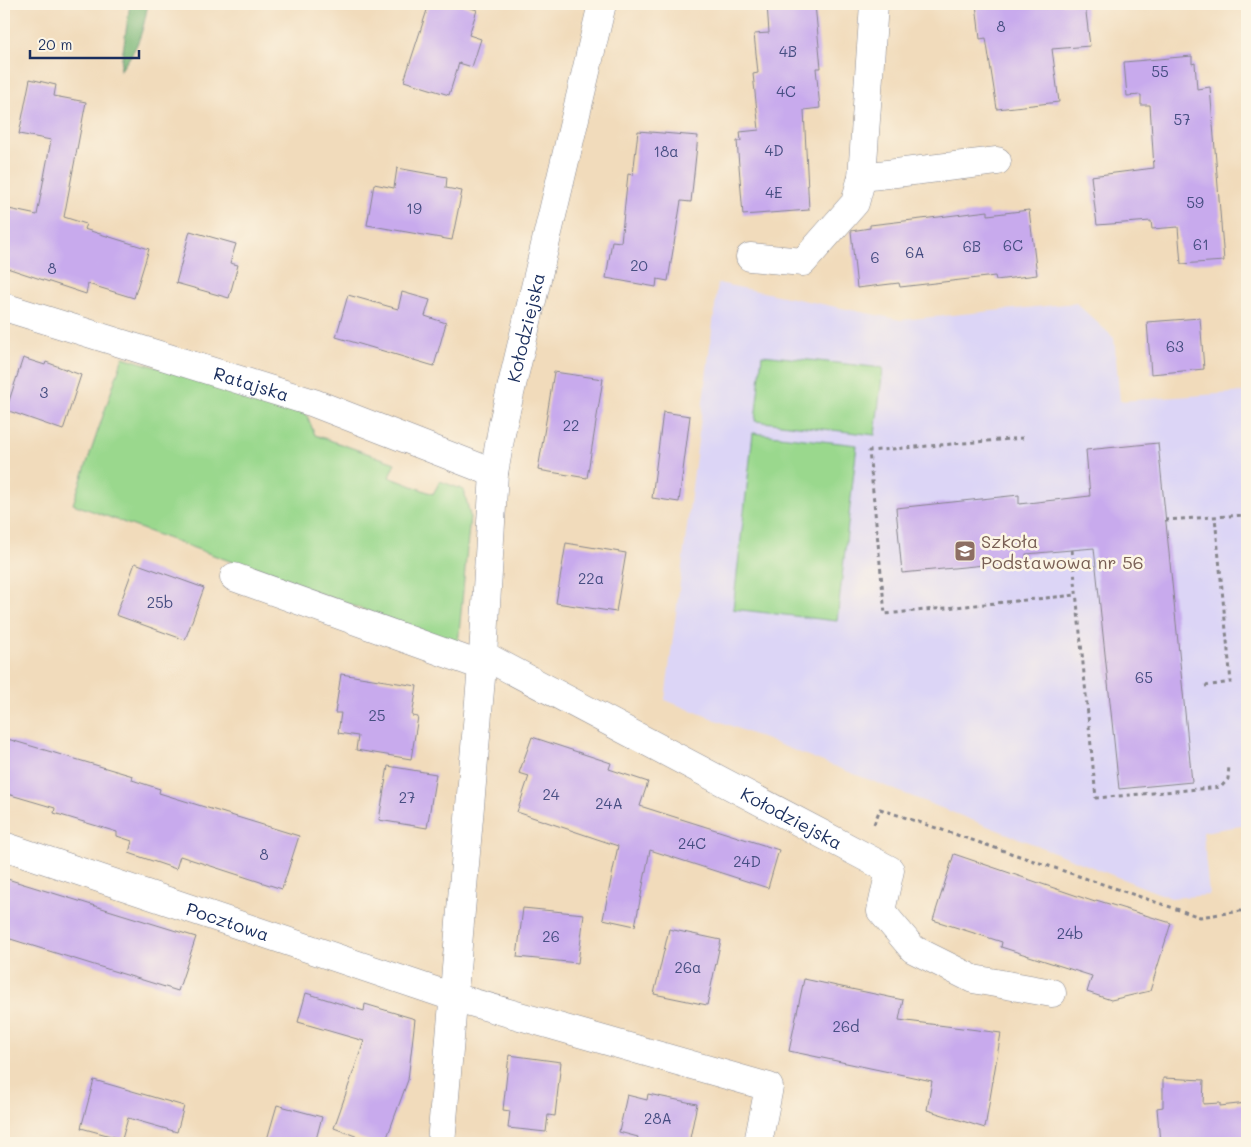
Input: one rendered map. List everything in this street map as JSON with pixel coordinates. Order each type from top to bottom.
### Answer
[{"type":"street","name":"Kołodziejska","points":[[441,1143],[482,661],[494,473],[512,386],[602,4]]},
{"type":"street","points":[[750,257],[803,262],[855,203],[862,177],[874,4]]},
{"type":"street","points":[[862,177],[997,161]]},
{"type":"street","name":"Ratajska","points":[[4,307],[314,403],[494,473]]},
{"type":"street","points":[[234,577],[482,661]]},
{"type":"street","name":"Kołodziejska","points":[[482,661],[890,870],[882,911],[913,949],[973,978],[1052,993]]},
{"type":"street","name":"Pocztowa","points":[[4,846],[452,997]]},
{"type":"street","points":[[452,997],[769,1087],[758,1143]]},
{"type":"path","points":[[1023,438],[869,451],[885,614],[1076,595]]},
{"type":"path","points":[[1165,520],[1247,515]]},
{"type":"path","points":[[1205,686],[1231,682],[1215,517]]},
{"type":"path","points":[[1072,550],[1096,798],[1221,787],[1228,779],[1229,765]]},
{"type":"path","points":[[871,833],[880,809],[1200,917],[1247,910]]},
{"type":"shaded area","name":"Szkoła Podstawowa nr 56","points":[[718,283],[901,320],[1076,303],[1114,338],[1120,401],[1247,392],[1247,825],[1203,832],[1209,895],[1171,898],[665,700]]},
{"type":"green space","points":[[130,4],[148,4],[139,40],[120,71]]},
{"type":"green space","points":[[762,355],[883,368],[875,435],[755,421]]},
{"type":"green space","points":[[123,357],[306,413],[315,435],[395,463],[389,477],[433,494],[440,481],[464,490],[470,516],[458,644],[73,504]]},
{"type":"green space","points":[[753,433],[857,445],[837,621],[733,609]]},
{"type":"building","points":[[429,4],[458,4],[477,10],[469,35],[481,39],[472,67],[459,63],[449,95],[404,81]]},
{"type":"building","points":[[767,4],[815,4],[821,68],[816,68],[820,108],[804,110],[809,210],[743,215],[737,141],[741,141],[740,132],[759,130],[753,74],[758,73],[754,34],[769,33]]},
{"type":"building","points":[[976,4],[1085,4],[1090,46],[1052,49],[1059,102],[997,109],[986,38],[980,39]]},
{"type":"building","points":[[1192,56],[1192,64],[1195,63],[1197,89],[1210,87],[1224,261],[1181,264],[1178,227],[1152,229],[1151,221],[1097,225],[1091,176],[1154,168],[1150,105],[1141,105],[1141,95],[1127,96],[1124,62]]},
{"type":"building","points":[[30,79],[56,85],[54,96],[86,102],[64,217],[86,224],[84,229],[149,249],[134,298],[88,284],[86,294],[4,267],[4,208],[37,215],[51,140],[19,134]]},
{"type":"building","points":[[638,131],[698,136],[691,202],[681,201],[668,281],[657,279],[656,287],[606,278],[612,241],[621,242],[628,174],[633,175]]},
{"type":"building","points":[[397,168],[447,177],[446,188],[462,191],[452,240],[367,225],[374,184],[394,188]]},
{"type":"building","points":[[1029,210],[1037,275],[996,280],[995,276],[900,287],[899,283],[857,288],[851,231],[870,228],[870,225],[988,211],[988,215]]},
{"type":"building","points":[[190,231],[236,244],[230,263],[238,265],[229,298],[176,283]]},
{"type":"building","points":[[402,292],[430,300],[425,316],[446,323],[434,366],[336,337],[348,295],[398,309]]},
{"type":"building","points":[[1200,318],[1204,369],[1151,374],[1147,322]]},
{"type":"building","points":[[23,358],[45,365],[46,362],[81,375],[63,430],[6,410]]},
{"type":"building","points":[[554,372],[603,379],[587,478],[538,470]]},
{"type":"building","points":[[663,412],[690,416],[679,502],[652,498]]},
{"type":"building","points":[[1158,443],[1192,782],[1119,789],[1094,548],[1026,554],[1026,561],[902,573],[896,508],[1019,495],[1019,504],[1090,496],[1086,450]]},
{"type":"building","points":[[566,543],[626,553],[616,612],[556,603]]},
{"type":"building","points":[[135,563],[204,588],[185,640],[116,615]]},
{"type":"building","points":[[341,674],[417,686],[412,716],[418,717],[411,759],[356,750],[358,736],[338,733],[341,713],[335,713]]},
{"type":"building","points":[[532,737],[611,763],[609,769],[648,782],[640,806],[779,850],[768,888],[650,850],[635,926],[603,919],[618,846],[517,812],[529,776],[519,773]]},
{"type":"building","points":[[4,738],[133,776],[132,780],[160,789],[159,793],[299,836],[282,889],[180,856],[176,869],[129,853],[132,841],[117,836],[117,832],[54,813],[55,808],[4,793]]},
{"type":"building","points":[[388,766],[436,774],[427,828],[379,820]]},
{"type":"building","points":[[954,854],[1095,902],[1096,900],[1171,923],[1150,991],[1111,1000],[1087,992],[1092,976],[1001,947],[1002,942],[933,920]]},
{"type":"building","points":[[4,878],[196,937],[178,991],[4,937]]},
{"type":"building","points":[[523,908],[584,914],[578,963],[517,957]]},
{"type":"building","points":[[669,929],[721,940],[707,1005],[654,994]]},
{"type":"building","points":[[804,979],[903,1000],[899,1020],[1001,1033],[985,1128],[927,1110],[932,1081],[789,1051]]},
{"type":"building","points":[[306,993],[364,1011],[365,1004],[415,1019],[408,1080],[385,1143],[374,1143],[334,1128],[364,1041],[298,1022]]},
{"type":"building","points":[[509,1055],[561,1062],[555,1116],[548,1115],[546,1132],[508,1128],[510,1111],[503,1110]]},
{"type":"building","points":[[1163,1078],[1204,1080],[1203,1104],[1220,1103],[1220,1106],[1247,1103],[1247,1137],[1222,1138],[1222,1143],[1160,1143],[1157,1108],[1163,1107]]},
{"type":"building","points":[[94,1080],[184,1106],[177,1132],[128,1118],[122,1139],[81,1128]]},
{"type":"building","points":[[648,1094],[697,1104],[689,1143],[636,1143],[638,1137],[619,1132],[627,1095],[647,1100]]},
{"type":"building","points":[[277,1105],[322,1117],[315,1143],[266,1143]]},
{"type":"place","name":"Szkoła Podstawowa nr 56","points":[[965,551]]}]
